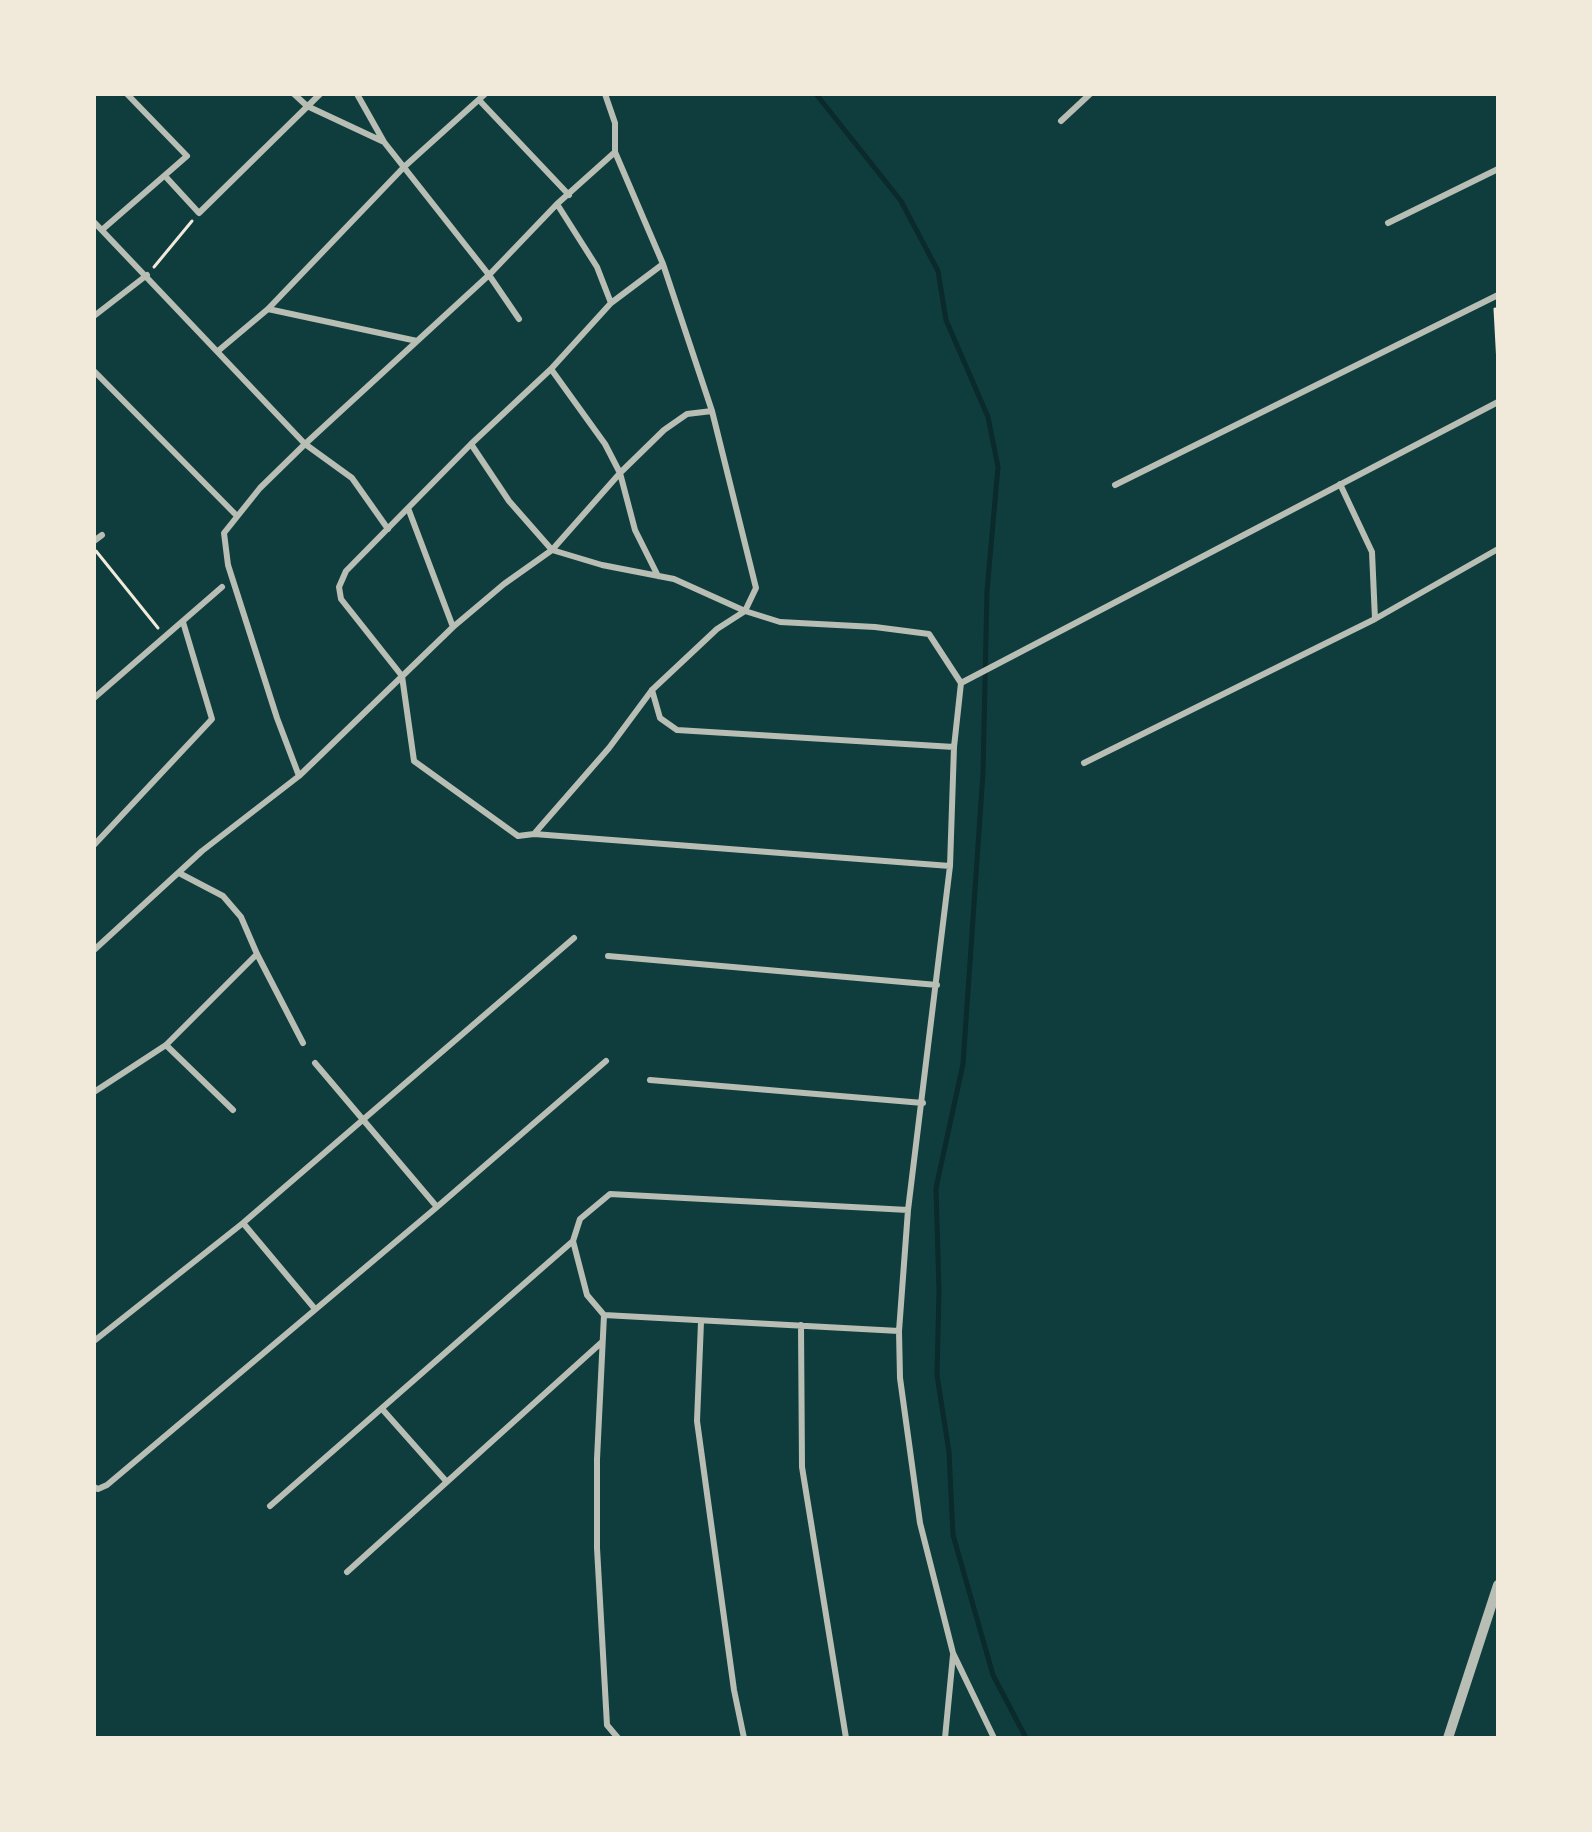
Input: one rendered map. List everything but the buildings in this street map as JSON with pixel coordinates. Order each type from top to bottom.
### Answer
[{"type":"street","points":[[103,229],[187,156],[127,94]]},
{"type":"street","points":[[294,94],[308,106],[384,142]]},
{"type":"street","points":[[165,176],[199,213],[320,94]]},
{"type":"street","points":[[357,94],[384,142],[489,275],[519,319]]},
{"type":"street","points":[[218,351],[268,309],[404,167],[485,94]]},
{"type":"street","points":[[534,834],[609,748],[652,690],[717,628],[744,611],[756,588],[712,411],[663,264],[615,152],[615,123],[605,94]]},
{"type":"street","points":[[1061,121],[1090,94]]},
{"type":"street","points":[[479,100],[569,195]]},
{"type":"street","points":[[299,776],[277,718],[228,564],[224,533],[260,488],[305,444],[489,275],[557,204],[615,152]]},
{"type":"street","points":[[1388,223],[1497,169]]},
{"type":"street","points":[[557,204],[597,267],[611,303]]},
{"type":"street","points":[[94,222],[147,275],[305,444],[352,478],[388,529]]},
{"type":"street","points":[[663,264],[611,303],[552,369],[471,444],[346,572],[339,587],[341,599],[402,676],[414,761],[518,836],[534,834],[950,866]]},
{"type":"street","points":[[94,316],[147,275]]},
{"type":"street","points":[[1115,485],[1496,296]]},
{"type":"street","points":[[268,309],[417,341]]},
{"type":"street","points":[[552,369],[605,444],[620,473],[635,530],[657,576]]},
{"type":"street","points":[[94,371],[237,516]]},
{"type":"street","points":[[961,683],[1497,402]]},
{"type":"street","points":[[94,950],[202,851],[299,776],[453,627],[504,584],[552,550],[620,473],[677,419],[687,414],[712,411]]},
{"type":"street","points":[[471,444],[509,501],[552,550],[602,565],[674,579],[744,611],[780,622],[875,627],[929,634],[961,683],[954,747],[950,866],[923,1103],[908,1210],[899,1331],[900,1378],[920,1523],[953,1653],[994,1737]]},
{"type":"street","points":[[1340,484],[1372,552],[1375,619]]},
{"type":"street","points":[[408,507],[453,627]]},
{"type":"street","points":[[94,541],[102,535]]},
{"type":"street","points":[[1084,764],[1375,619],[1497,549]]},
{"type":"street","points":[[94,698],[222,587]]},
{"type":"street","points":[[94,845],[212,718],[183,621]]},
{"type":"street","points":[[652,690],[660,718],[677,730],[954,747]]},
{"type":"street","points":[[179,873],[223,896],[241,917],[257,954],[303,1043]]},
{"type":"street","points":[[94,1341],[243,1223],[574,938]]},
{"type":"street","points":[[94,1092],[166,1045],[257,954]]},
{"type":"street","points":[[608,956],[937,985]]},
{"type":"street","points":[[166,1045],[233,1110]]},
{"type":"street","points":[[94,1487],[98,1489],[106,1485],[437,1207],[606,1061]]},
{"type":"street","points":[[315,1064],[437,1207]]},
{"type":"street","points":[[650,1080],[923,1103]]},
{"type":"street","points":[[270,1506],[383,1410],[573,1241],[580,1219],[610,1194],[908,1210]]},
{"type":"street","points":[[243,1223],[315,1310]]},
{"type":"street","points":[[573,1241],[587,1295],[604,1315],[597,1548],[607,1725],[618,1737]]},
{"type":"street","points":[[604,1315],[899,1331]]},
{"type":"street","points":[[701,1322],[697,1420],[734,1690],[744,1737]]},
{"type":"street","points":[[801,1325],[802,1467],[846,1737]]},
{"type":"street","points":[[347,1572],[602,1342]]},
{"type":"street","points":[[383,1410],[446,1481]]},
{"type":"street","points":[[1448,1737],[1497,1585]]},
{"type":"street","points":[[945,1737],[953,1653]]},
{"type":"path","points":[[147,275],[199,213]]},
{"type":"path","points":[[1496,296],[1497,364]]},
{"type":"path","points":[[94,550],[165,637]]},
{"type":"waterway","points":[[816,94],[901,201],[938,271],[946,320],[988,417],[998,467],[987,591],[983,773],[963,1064],[936,1188],[939,1291],[937,1375],[949,1452],[953,1535],[993,1675],[1026,1738]]}]
